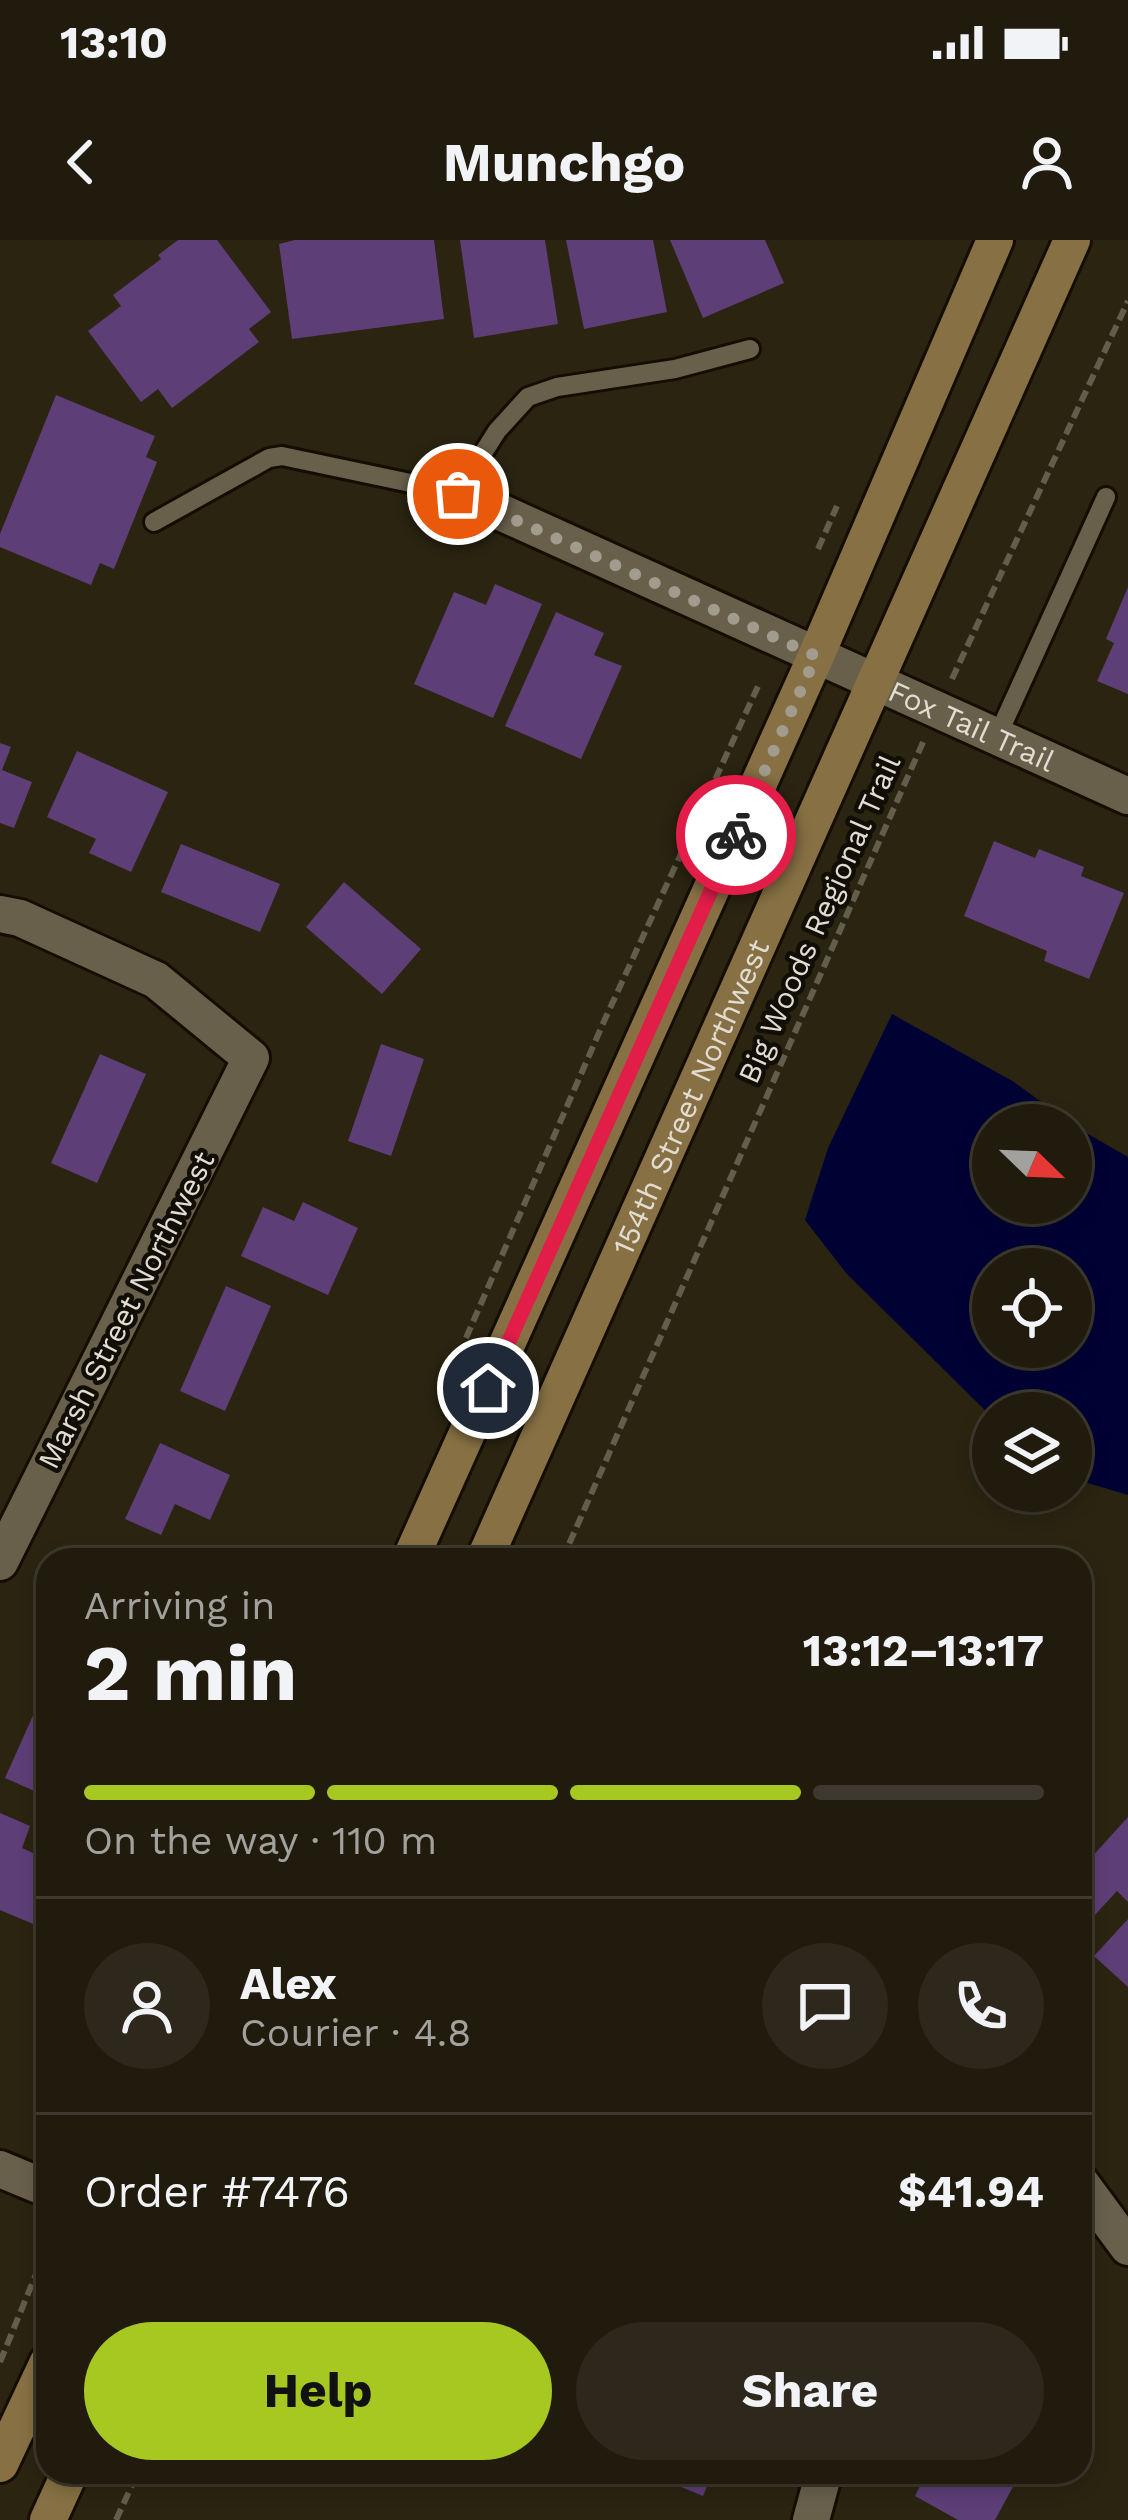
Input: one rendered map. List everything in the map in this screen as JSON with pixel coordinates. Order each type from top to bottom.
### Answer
[{"type":"street","points":[[415,1548],[816,656],[995,240]]},
{"type":"street","name":"154th Street Northwest","points":[[489,1548],[1072,240]]},
{"type":"street","name":"Fox Tail Trail","points":[[458,494],[1128,796]]},
{"type":"street","name":"Marsh Street Northwest","points":[[0,914],[20,918],[156,980],[251,1058],[0,1560]]},
{"type":"street","points":[[0,2169],[36,2184]]},
{"type":"street","points":[[1092,2198],[1128,2247]]},
{"type":"street","points":[[0,2464],[36,2388]]},
{"type":"street","points":[[48,2520],[64,2484]]},
{"type":"street","points":[[812,2520],[821,2484]]},
{"type":"lane","points":[[154,522],[269,458],[282,456],[458,494],[497,430],[528,397],[557,387],[675,369],[750,349]]},
{"type":"lane","points":[[997,737],[1106,497]]},
{"type":"path","name":"Big Woods Regional Trail","points":[[567,1548],[937,710],[1128,301]]},
{"type":"path","points":[[813,561],[839,500]]},
{"type":"path","points":[[465,1339],[605,1019],[780,640]]},
{"type":"path","points":[[0,2362],[36,2275]]},
{"type":"path","points":[[116,2520],[132,2484]]},
{"type":"shaded area","points":[[892,1014],[1014,1082],[1044,1104],[972,1104],[972,1224],[1092,1224],[1092,1136],[1128,1157],[1128,1495],[1092,1484],[1092,1392],[972,1392],[972,1397],[846,1273],[805,1220],[828,1148]]},
{"type":"building","points":[[178,240],[217,240],[271,312],[249,329],[259,342],[172,408],[158,389],[141,402],[88,331],[121,306],[113,295]]},
{"type":"building","points":[[434,240],[444,319],[292,339],[279,244]]},
{"type":"building","points":[[460,240],[545,240],[558,324],[474,338]]},
{"type":"building","points":[[566,240],[653,240],[667,312],[584,329]]},
{"type":"building","points":[[670,240],[765,240],[784,283],[703,318]]},
{"type":"building","points":[[56,395],[155,436],[146,457],[157,462],[114,569],[100,563],[91,585],[0,547],[0,534]]},
{"type":"building","points":[[495,584],[542,604],[493,718],[414,684],[454,592],[486,605]]},
{"type":"building","points":[[1128,587],[1128,694],[1097,681],[1114,643],[1106,639]]},
{"type":"building","points":[[556,612],[604,633],[594,655],[622,666],[581,759],[505,726]]},
{"type":"building","points":[[0,743],[11,747],[2,770],[32,782],[14,828],[0,823]]},
{"type":"building","points":[[77,751],[168,792],[131,872],[89,853],[96,839],[47,817]]},
{"type":"building","points":[[994,841],[1035,858],[1039,849],[1084,867],[1081,876],[1124,893],[1089,979],[1044,961],[1047,951],[964,916]]},
{"type":"building","points":[[181,844],[280,884],[260,932],[161,892]]},
{"type":"building","points":[[344,882],[421,949],[382,994],[306,927]]},
{"type":"building","points":[[381,1044],[424,1059],[391,1156],[348,1141]]},
{"type":"building","points":[[100,1054],[146,1074],[97,1183],[51,1163]]},
{"type":"building","points":[[303,1202],[358,1228],[328,1295],[241,1256],[263,1207],[294,1221]]},
{"type":"building","points":[[226,1286],[271,1306],[225,1411],[180,1391]]},
{"type":"building","points":[[160,1443],[230,1475],[210,1520],[175,1504],[161,1535],[125,1519]]},
{"type":"building","points":[[36,1709],[36,1792],[5,1778]]},
{"type":"building","points":[[0,1813],[30,1826],[22,1848],[36,1854],[36,1925],[0,1910]]},
{"type":"building","points":[[1128,1817],[1128,1902],[1117,1891],[1092,1918],[1092,1857]]},
{"type":"building","points":[[1128,1919],[1128,1987],[1094,1956]]},
{"type":"building","points":[[674,2484],[708,2484],[703,2496]]},
{"type":"building","points":[[921,2484],[1014,2484],[995,2520],[958,2520],[915,2496]]},
{"type":"way so far","points":[[458,494],[816,656],[736,835]]},
{"type":"route","points":[[488,1388],[736,835]]}]
